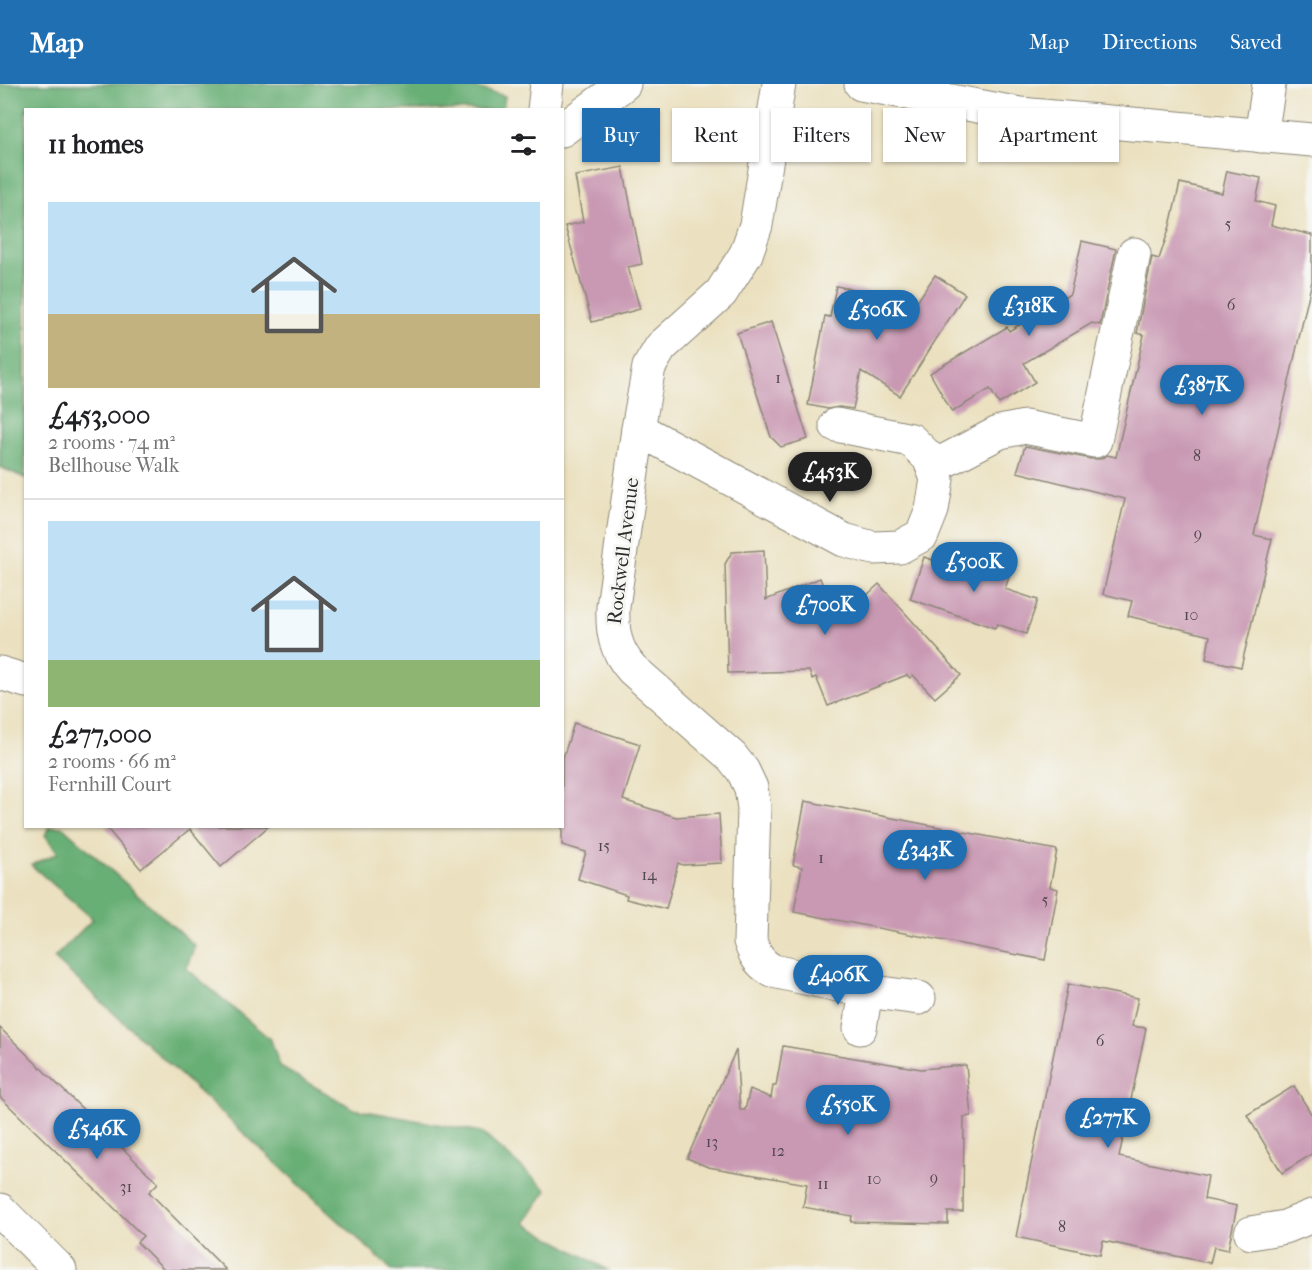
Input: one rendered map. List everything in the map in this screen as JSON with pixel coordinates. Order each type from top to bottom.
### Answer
[{"type":"street","points":[[544,108],[547,84]]},
{"type":"street","points":[[564,129],[624,84]]},
{"type":"street","name":"Rockwell Avenue","points":[[779,84],[756,225],[746,254],[721,293],[668,341],[655,355],[649,367],[638,429],[613,607],[612,629],[622,658],[732,757],[743,771],[751,788],[754,820],[750,941],[754,955],[762,965],[773,971],[866,991],[919,998]]},
{"type":"street","points":[[861,84],[1020,114],[1312,140]]},
{"type":"street","points":[[1261,136],[1269,84]]},
{"type":"street","points":[[933,467],[1000,432],[1025,428],[1095,441],[1134,254]]},
{"type":"street","points":[[638,429],[844,540],[873,548],[900,547],[922,535],[932,510],[937,479],[929,458],[911,440],[836,425]]},
{"type":"street","points":[[0,673],[24,680]]},
{"type":"street","points":[[860,1029],[866,991]]},
{"type":"street","points":[[0,1210],[60,1270]]},
{"type":"street","points":[[1251,1233],[1285,1227],[1312,1216]]},
{"type":"green space","points":[[0,84],[463,84],[505,96],[503,108],[24,108],[24,478],[0,467]]},
{"type":"green space","points":[[49,828],[64,828],[195,946],[186,968],[271,1040],[280,1067],[354,1109],[481,1132],[547,1190],[524,1223],[608,1270],[392,1270],[54,958],[93,919],[31,865],[58,853],[45,835]]},
{"type":"building","points":[[623,167],[642,264],[628,267],[640,309],[592,322],[565,226],[583,222],[575,176]]},
{"type":"building","points":[[1227,171],[1261,178],[1256,201],[1275,206],[1271,225],[1312,235],[1312,281],[1254,535],[1272,539],[1241,667],[1206,659],[1210,636],[1128,616],[1132,601],[1103,594],[1125,499],[1017,472],[1025,446],[1091,459],[1100,459],[1107,455],[1116,457],[1144,335],[1137,333],[1152,257],[1159,259],[1170,226],[1180,183],[1222,193]]},
{"type":"building","points":[[1082,241],[1116,249],[1100,325],[1092,323],[1024,363],[1035,382],[999,404],[990,389],[952,412],[930,373],[1007,327],[1009,331],[1070,294]]},
{"type":"building","points":[[935,275],[965,294],[900,396],[861,371],[853,409],[839,407],[828,409],[808,405],[825,316],[830,317],[836,286],[917,302]]},
{"type":"building","points":[[771,322],[808,439],[781,447],[771,437],[737,333]]},
{"type":"building","points":[[764,550],[766,600],[820,578],[838,622],[879,584],[961,675],[935,698],[913,675],[910,678],[907,675],[828,706],[816,677],[812,679],[809,671],[728,673],[725,564],[732,552]]},
{"type":"building","points":[[972,554],[1012,568],[1005,589],[1038,600],[1026,634],[997,624],[995,628],[910,599],[924,557],[966,571]]},
{"type":"building","points":[[574,723],[640,744],[623,800],[676,817],[719,814],[722,863],[683,865],[678,863],[666,909],[626,899],[627,895],[578,879],[586,852],[562,845],[564,755]]},
{"type":"building","points":[[805,801],[1057,850],[1050,887],[1058,889],[1045,960],[794,912],[802,867],[793,865]]},
{"type":"building","points":[[107,828],[267,828],[221,867],[190,829],[141,869]]},
{"type":"building","points":[[1068,984],[1138,998],[1132,1026],[1146,1028],[1119,1157],[1208,1176],[1204,1199],[1237,1206],[1228,1250],[1214,1247],[1210,1263],[1103,1241],[1100,1255],[1016,1237]]},
{"type":"building","points":[[0,1028],[158,1183],[149,1192],[226,1270],[165,1270],[137,1242],[143,1236],[0,1097]]},
{"type":"building","points":[[783,1046],[921,1069],[966,1065],[971,1116],[964,1117],[963,1212],[948,1212],[948,1224],[851,1222],[852,1216],[803,1207],[807,1184],[708,1167],[687,1158],[736,1050],[740,1110],[745,1110],[750,1089],[771,1098],[773,1086],[776,1086]]},
{"type":"building","points":[[1294,1086],[1312,1115],[1312,1154],[1282,1173],[1247,1115]]}]
